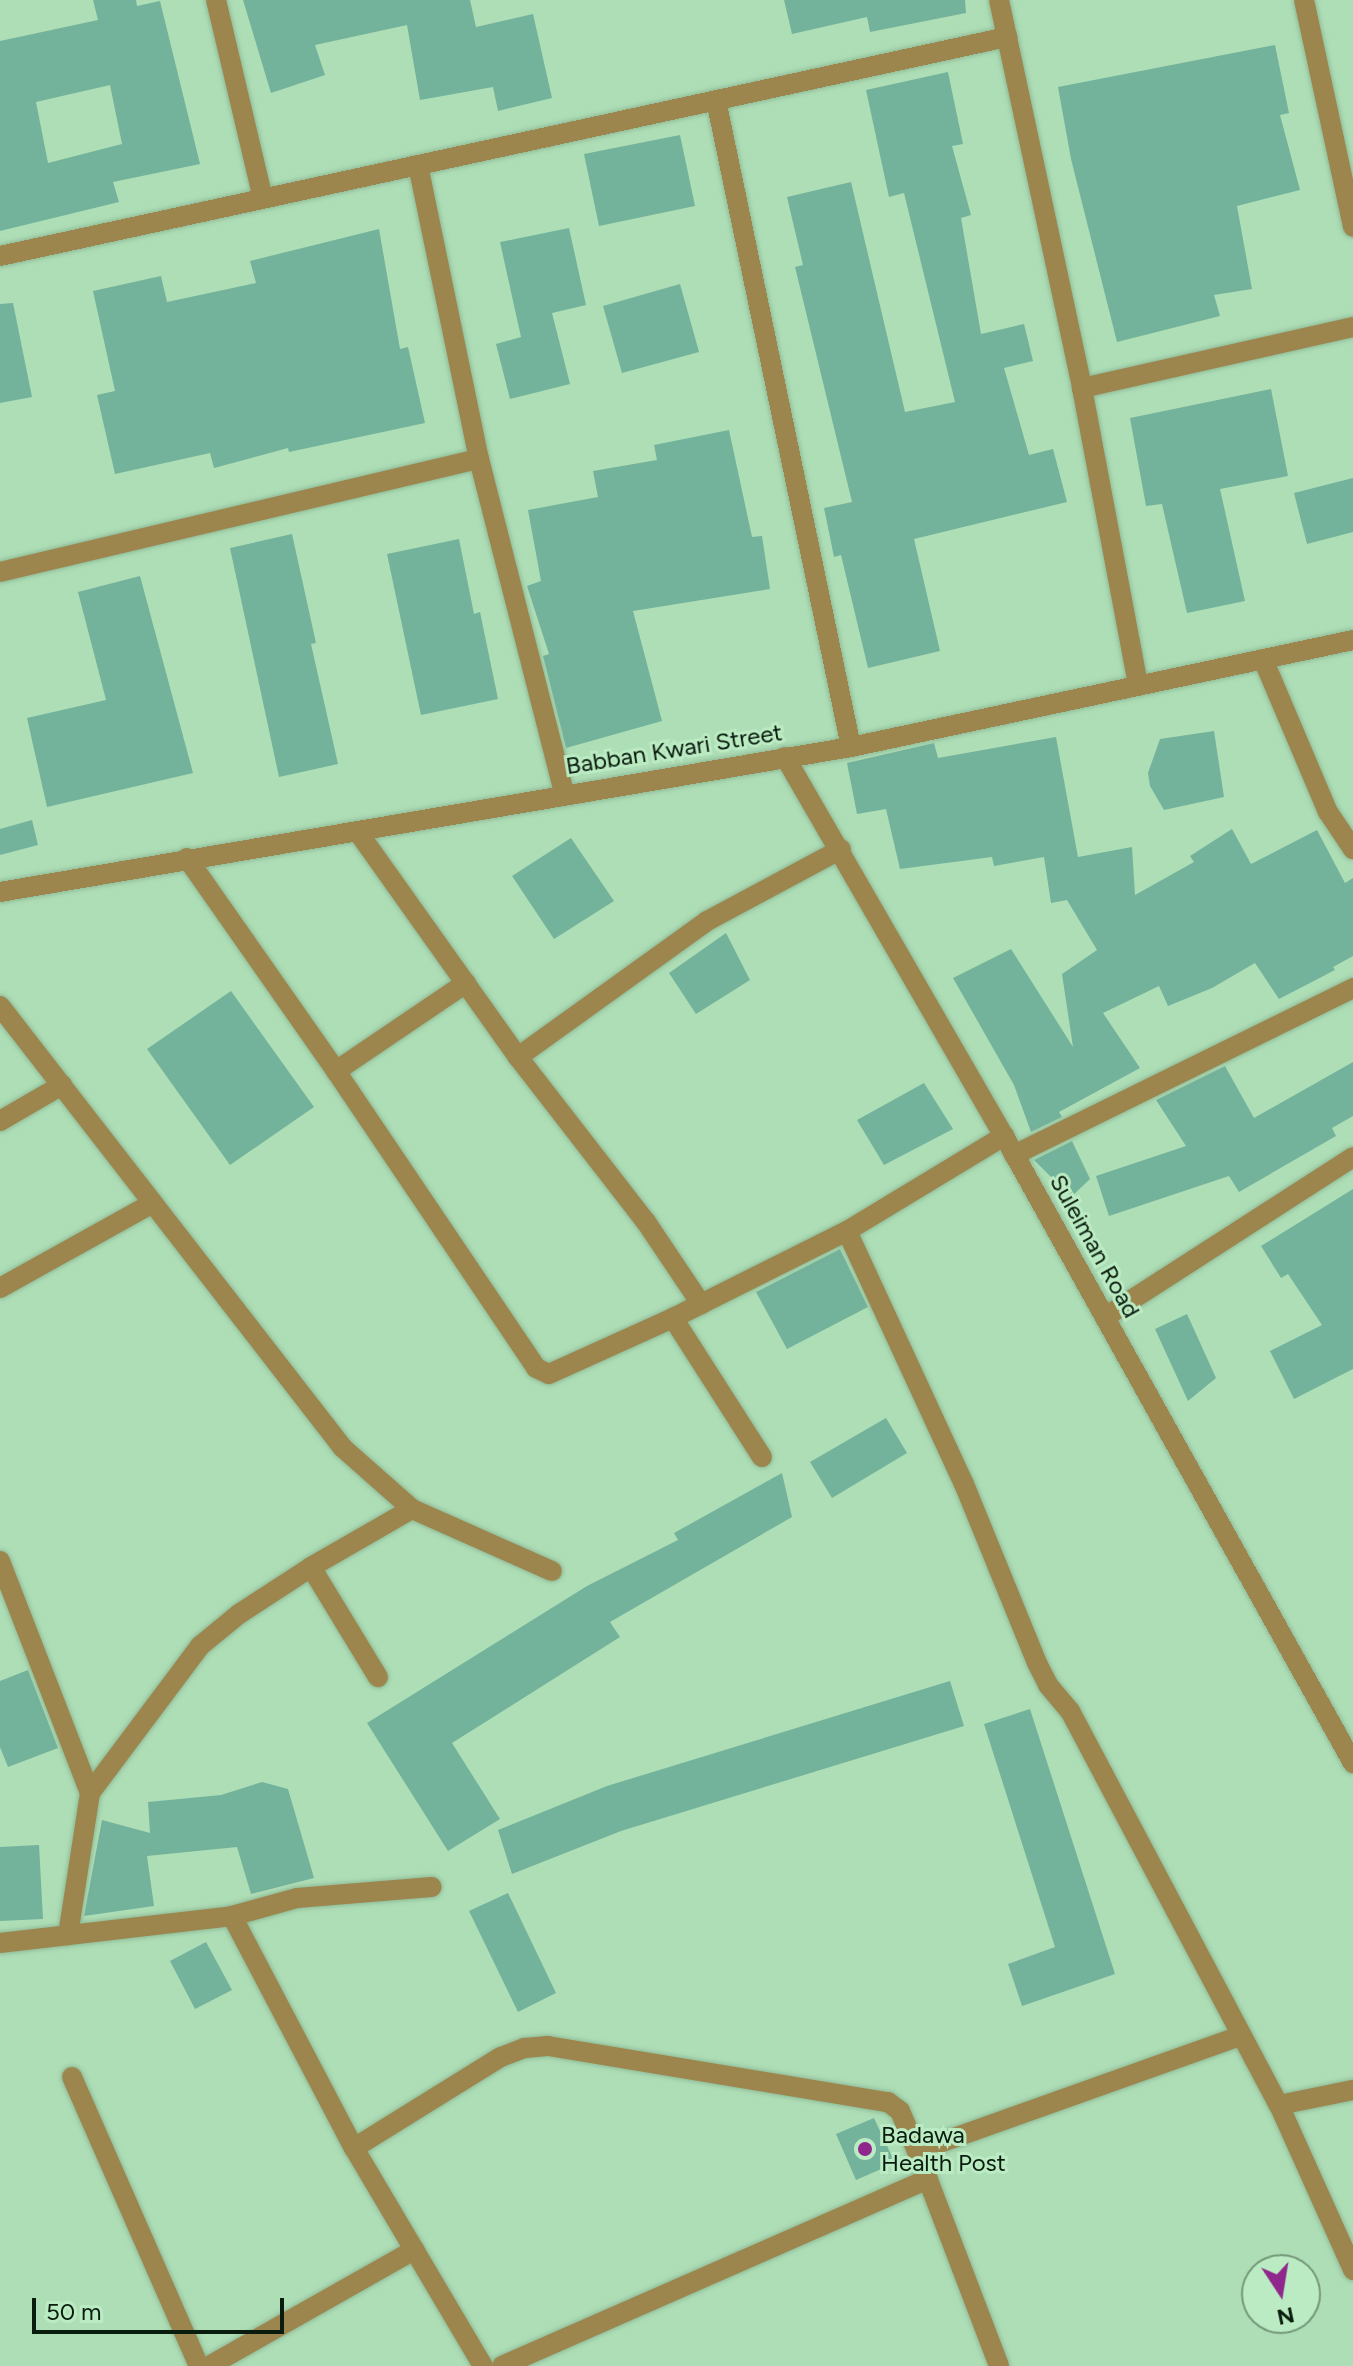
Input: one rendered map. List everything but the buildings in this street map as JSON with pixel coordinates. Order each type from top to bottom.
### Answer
[{"type":"street","points":[[216,0],[263,199]]},
{"type":"street","points":[[999,0],[1082,388],[1138,685]]},
{"type":"street","points":[[1304,0],[1353,227]]},
{"type":"street","points":[[0,256],[1007,37]]},
{"type":"street","points":[[716,100],[851,747]]},
{"type":"street","points":[[418,165],[479,459],[564,793]]},
{"type":"street","points":[[1082,388],[1353,327]]},
{"type":"street","points":[[0,572],[479,459]]},
{"type":"street","name":"Babban Kwari Street","points":[[0,892],[187,858],[358,832],[564,793],[851,747],[1353,640]]},
{"type":"street","points":[[1263,659],[1328,812],[1353,849]]},
{"type":"street","name":"Suleiman Road","points":[[785,757],[841,849],[1004,1136],[1353,1763]]},
{"type":"street","points":[[358,832],[518,1057],[646,1222],[701,1304]]},
{"type":"street","points":[[518,1057],[707,921],[841,849]]},
{"type":"street","points":[[187,858],[336,1071],[536,1368],[549,1374],[673,1318],[847,1231],[1004,1136]]},
{"type":"street","points":[[336,1071],[466,983]]},
{"type":"street","points":[[1014,1155],[1353,988]]},
{"type":"street","points":[[0,1006],[343,1448],[412,1509],[552,1571]]},
{"type":"street","points":[[0,1121],[62,1085]]},
{"type":"street","points":[[1105,1317],[1353,1157]]},
{"type":"street","points":[[0,1288],[153,1203]]},
{"type":"street","points":[[847,1231],[964,1484],[1042,1674],[1070,1711],[1279,2105],[1353,2270]]},
{"type":"street","points":[[673,1318],[762,1457]]},
{"type":"street","points":[[68,1935],[90,1793],[200,1646],[239,1614],[311,1567],[412,1509]]},
{"type":"street","points":[[0,1561],[90,1793]]},
{"type":"street","points":[[311,1567],[378,1677]]},
{"type":"street","points":[[0,1943],[232,1916],[297,1898],[432,1887]]},
{"type":"street","points":[[232,1916],[354,2148],[483,2366]]},
{"type":"street","points":[[917,2151],[1240,2036]]},
{"type":"street","points":[[354,2148],[501,2057],[525,2048],[548,2046],[888,2102],[900,2111],[917,2151],[999,2366]]},
{"type":"street","points":[[72,2077],[199,2366]]},
{"type":"street","points":[[1279,2105],[1353,2090]]},
{"type":"street","points":[[502,2366],[928,2179]]},
{"type":"street","points":[[209,2366],[414,2250]]},
{"type":"place","name":"Badawa Health Post","points":[[865,2149]]}]
